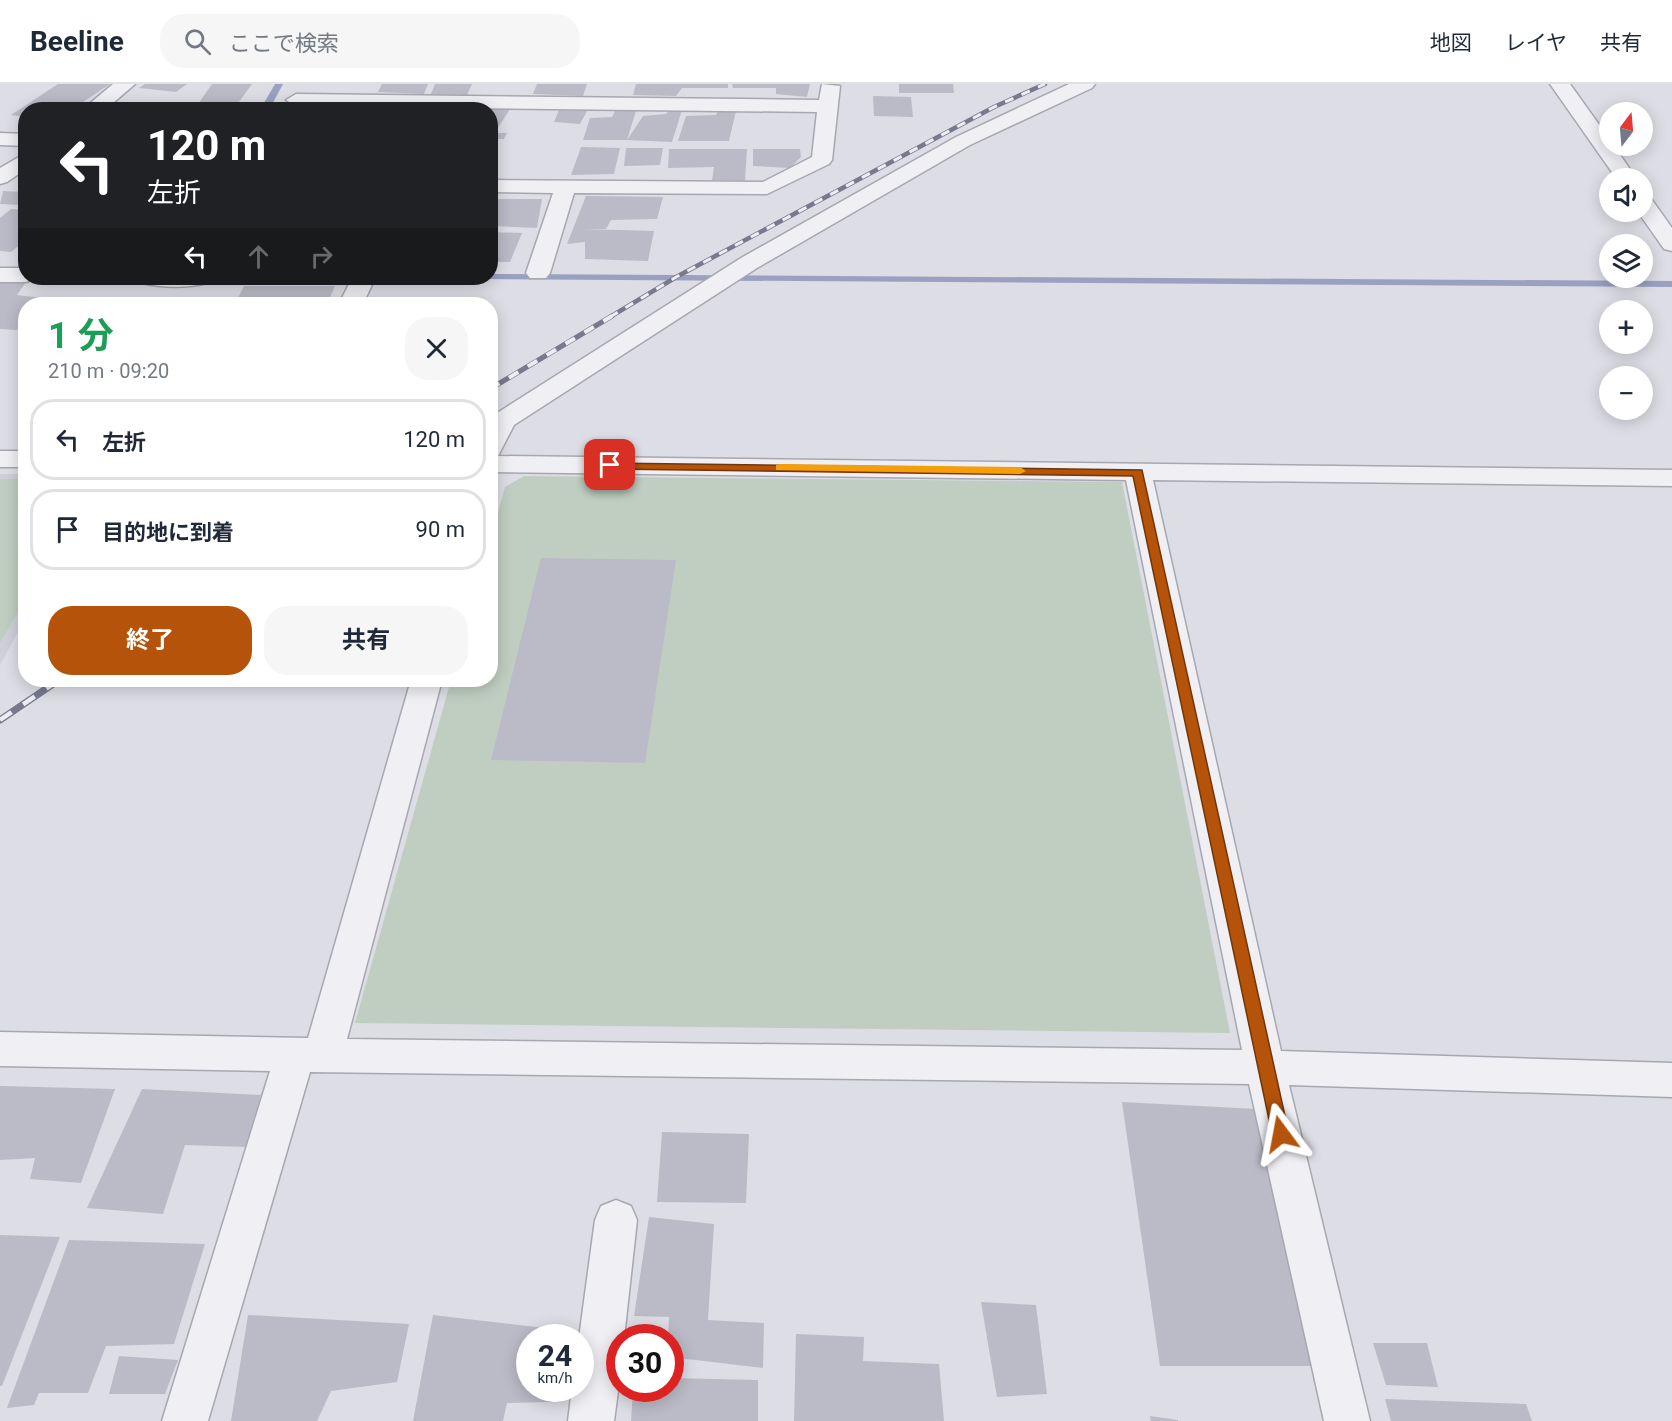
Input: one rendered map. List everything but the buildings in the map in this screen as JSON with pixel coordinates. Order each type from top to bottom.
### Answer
[{"type":"street","points":[[102,102],[125,84]]},
{"type":"street","points":[[498,186],[767,188],[822,160],[830,106],[830,84]]},
{"type":"street","points":[[498,432],[503,421],[749,263],[963,141],[1085,84]]},
{"type":"street","points":[[1560,84],[1619,168]]},
{"type":"street","points":[[297,98],[830,106]]},
{"type":"street","points":[[0,139],[18,140]]},
{"type":"street","points":[[0,178],[18,165]]},
{"type":"street","points":[[538,273],[566,186]]},
{"type":"street","points":[[1653,217],[1672,244]]},
{"type":"street","points":[[0,275],[18,275]]},
{"type":"street","points":[[0,459],[18,459]]},
{"type":"street","points":[[498,464],[1672,478]]},
{"type":"street","points":[[1138,472],[1265,1067],[1347,1421]]},
{"type":"street","points":[[185,1421],[309,1055],[424,687]]},
{"type":"street","points":[[0,1049],[1265,1067],[1672,1080]]},
{"type":"street","points":[[591,1421],[616,1221]]},
{"type":"shaded area","points":[[0,474],[18,474],[18,632],[0,665]]},
{"type":"green space","points":[[524,476],[1122,482],[1230,1033],[355,1023],[449,687],[498,687],[498,512],[505,487]]},
{"type":"green space","points":[[0,479],[18,479],[18,612],[0,643]]},
{"type":"waterway","points":[[269,102],[279,84]]},
{"type":"waterway","points":[[498,277],[1672,284]]},
{"type":"railway","points":[[610,317],[678,276],[994,107],[1045,84]]},
{"type":"railway","points":[[498,384],[612,316]]},
{"type":"railway","points":[[0,720],[49,687]]},
{"type":"slow traffic","points":[[780,468],[1020,471]]},
{"type":"route","points":[[610,465],[1138,472],[1281,1134]]}]
